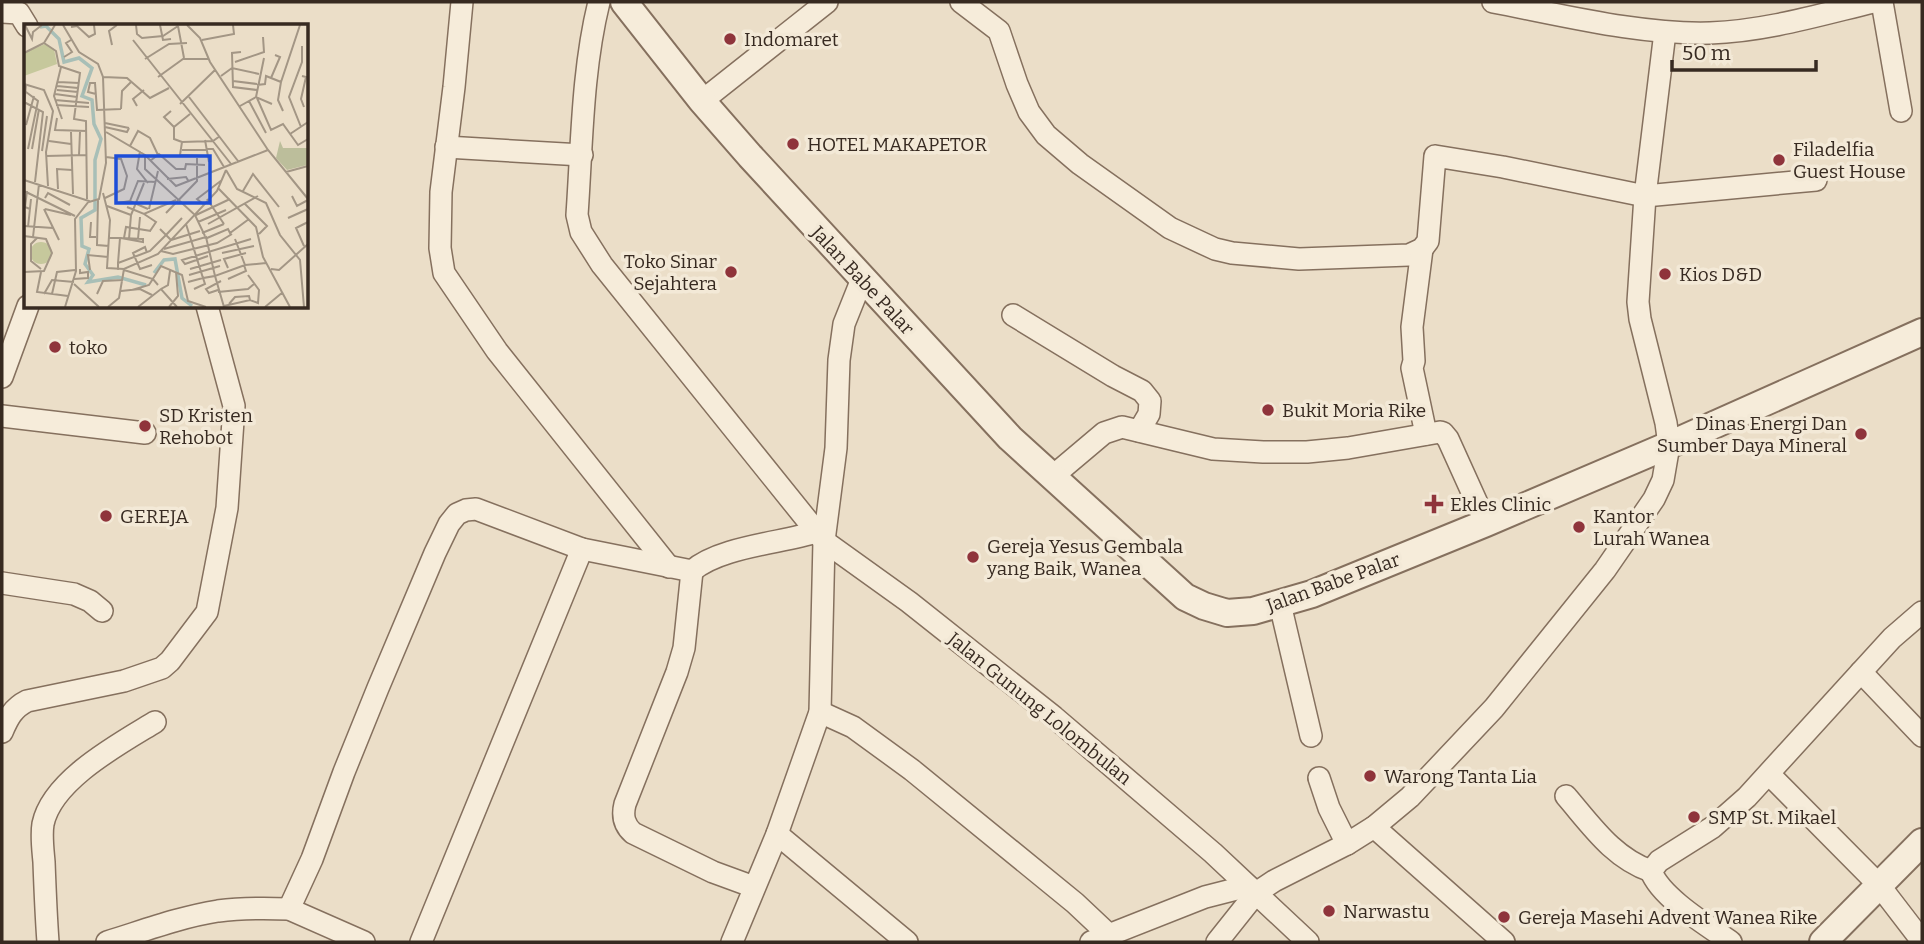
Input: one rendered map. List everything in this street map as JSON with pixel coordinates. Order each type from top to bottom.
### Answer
[{"type":"street","points":[[462,2],[442,171],[439,219],[444,273],[497,351],[669,568]]},
{"type":"street","name":"Jalan Gunung Lolombulan","points":[[599,2],[588,68],[576,215],[581,232],[602,265],[820,537],[909,601],[1054,717],[1213,853],[1308,942]]},
{"type":"street","name":"Jalan Babe Palar","points":[[624,2],[702,101],[1010,438],[1185,597],[1227,613],[1253,611],[1312,594],[1669,445],[1922,332]]},
{"type":"street","points":[[702,101],[827,2]]},
{"type":"street","points":[[961,2],[999,31],[1017,84],[1030,112],[1046,135],[1080,164],[1170,228],[1200,243],[1232,253],[1298,259],[1409,255],[1422,249],[1428,241],[1435,156],[1645,196],[1816,180]]},
{"type":"street","points":[[1493,2],[1665,32],[1709,33],[1768,27],[1873,2]]},
{"type":"street","points":[[1882,2],[1901,111]]},
{"type":"street","points":[[2,12],[19,13],[26,24]]},
{"type":"street","points":[[820,712],[853,727],[912,770],[1075,903],[1100,939],[1205,897],[1252,889],[1275,881],[1374,827],[1410,797],[1494,708],[1605,570],[1654,499],[1663,480],[1669,445],[1666,423],[1638,302],[1645,196],[1665,32]]},
{"type":"street","points":[[446,147],[582,155]]},
{"type":"street","points":[[1422,249],[1412,327],[1412,368],[1426,434]]},
{"type":"street","points":[[732,942],[777,834],[820,712],[820,537],[836,448],[842,335],[862,279]]},
{"type":"street","points":[[2,377],[27,308]]},
{"type":"street","points":[[2,732],[9,716],[27,701],[124,681],[162,668],[206,612],[227,508],[234,406],[208,308]]},
{"type":"street","points":[[1013,315],[1142,391],[1150,401],[1149,414],[1139,431]]},
{"type":"street","points":[[2,416],[145,433]]},
{"type":"street","points":[[1053,476],[1104,433],[1122,428],[1213,449],[1263,452],[1348,448],[1440,432],[1446,435],[1486,523]]},
{"type":"street","points":[[289,909],[312,859],[378,688],[449,524],[457,514],[476,509],[582,549],[692,571]]},
{"type":"street","points":[[754,887],[713,872],[633,833],[623,819],[625,804],[684,648],[692,571],[699,565],[733,552],[820,537]]},
{"type":"street","points":[[421,942],[582,549]]},
{"type":"street","points":[[2,583],[74,594],[90,601],[102,611]]},
{"type":"street","points":[[1280,604],[1311,736]]},
{"type":"street","points":[[1651,871],[1659,861],[1713,827],[1747,797],[1892,638],[1922,612]]},
{"type":"street","points":[[1861,672],[1922,736]]},
{"type":"street","points":[[48,942],[42,828],[49,806],[87,767],[155,723]]},
{"type":"street","points":[[1769,774],[1879,885],[1922,941]]},
{"type":"street","points":[[1319,778],[1329,808],[1347,844]]},
{"type":"street","points":[[1566,796],[1615,851],[1634,865],[1651,871],[1655,880],[1673,899],[1731,942]]},
{"type":"street","points":[[1374,827],[1504,942]]},
{"type":"street","points":[[777,834],[907,942]]},
{"type":"street","points":[[1823,942],[1922,842]]},
{"type":"street","points":[[1217,942],[1252,889]]},
{"type":"street","points":[[107,942],[184,918],[219,911],[289,909],[364,942]]},
{"type":"place","name":"Indomaret","points":[[730,39]]},
{"type":"place","name":"HOTEL MAKAPETOR","points":[[793,144]]},
{"type":"place","name":"Filadelfia Guest House","points":[[1779,160]]},
{"type":"place","name":"Toko Sinar Sejahtera","points":[[731,272]]},
{"type":"place","name":"Kios D&D","points":[[1665,274]]},
{"type":"place","name":"toko","points":[[55,347]]},
{"type":"place","name":"Bukit Moria Rike","points":[[1268,410]]},
{"type":"place","name":"SD Kristen Rehobot","points":[[145,426]]},
{"type":"place","name":"Dinas Energi Dan Sumber Daya Mineral","points":[[1861,434]]},
{"type":"place","name":"Ekles Clinic","points":[[1434,504]]},
{"type":"place","name":"GEREJA","points":[[106,516]]},
{"type":"place","name":"Kantor Lurah Wanea","points":[[1579,527]]},
{"type":"place","name":"Gereja Yesus Gembala yang Baik, Wanea","points":[[973,557]]},
{"type":"place","name":"Warong Tanta Lia","points":[[1370,776]]},
{"type":"place","name":"SMP St. Mikael","points":[[1694,817]]},
{"type":"place","name":"Narwastu","points":[[1329,911]]},
{"type":"place","name":"Gereja Masehi Advent Wanea Rike","points":[[1504,917]]}]
